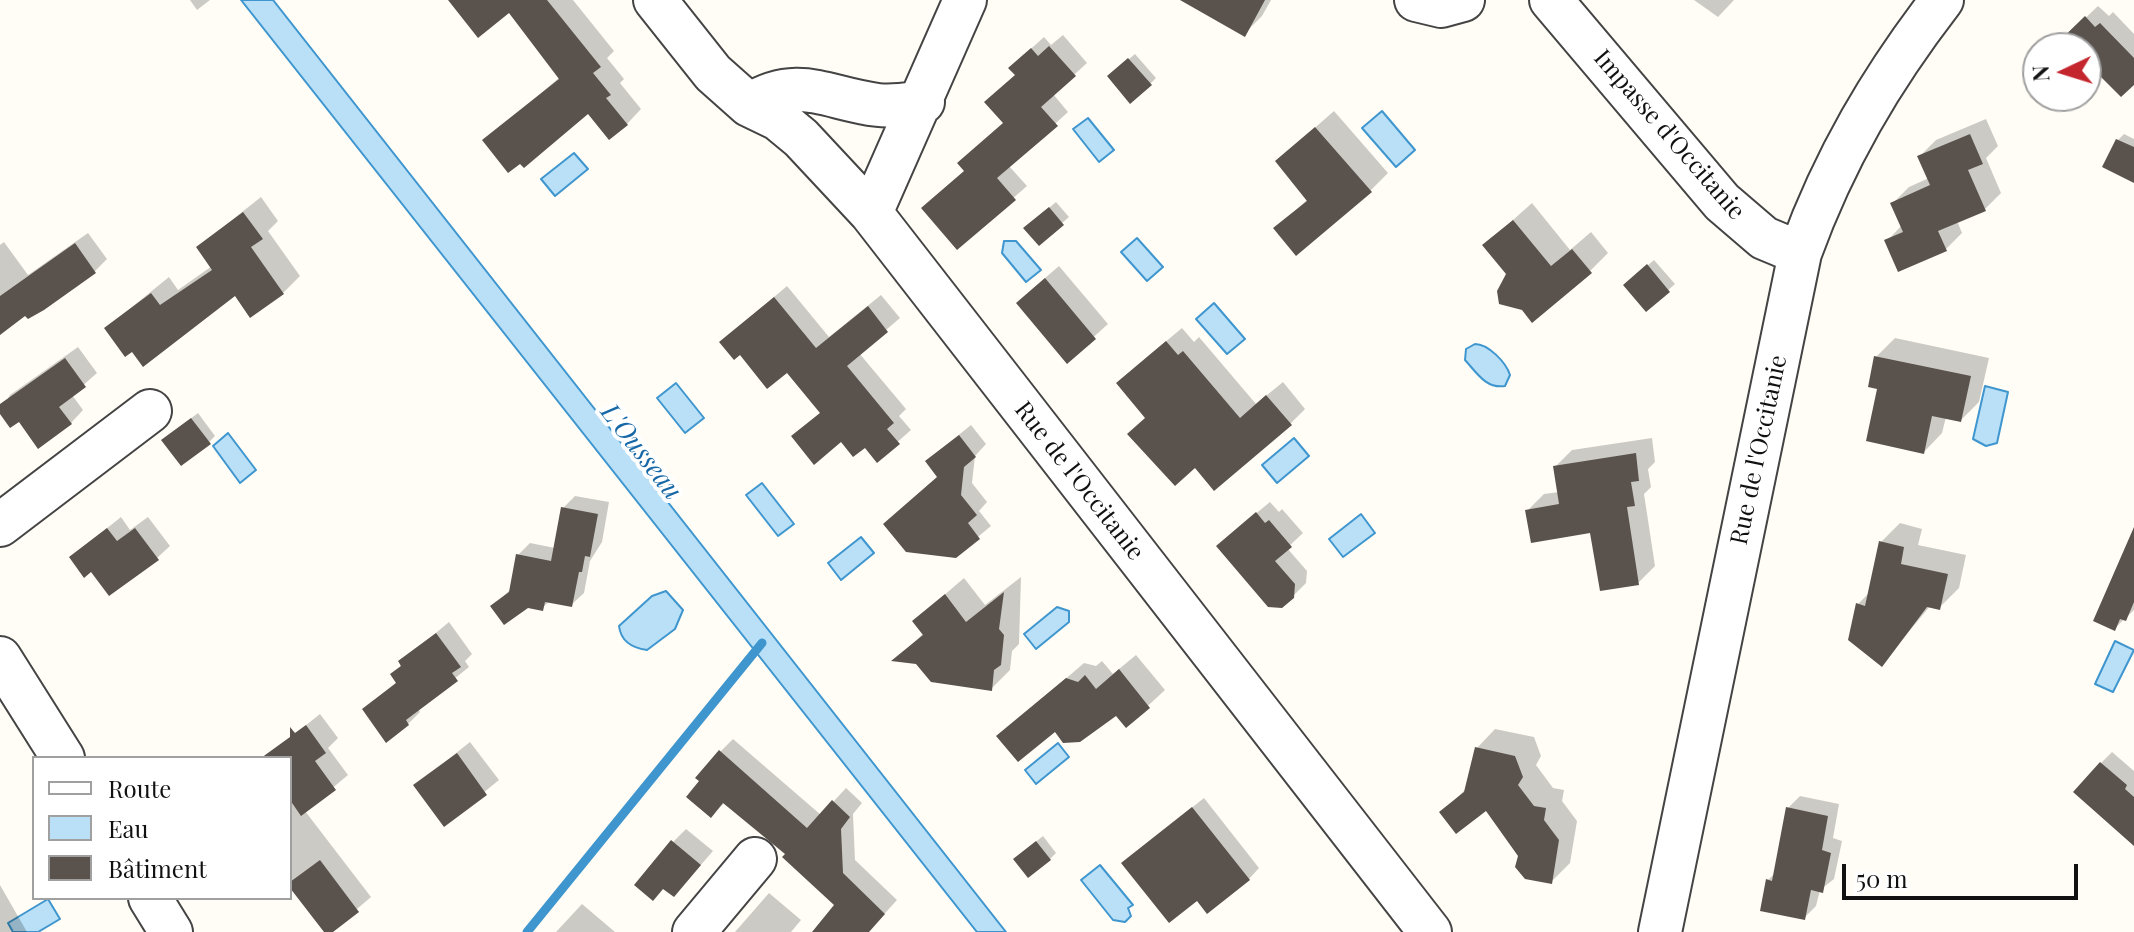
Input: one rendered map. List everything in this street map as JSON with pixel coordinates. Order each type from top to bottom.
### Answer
[{"type":"street","name":"Rue de l'Occitanie","points":[[655,0],[713,73],[749,105],[778,119],[801,138],[871,213],[1430,932]]},
{"type":"street","points":[[871,213],[923,102],[965,0]]},
{"type":"street","points":[[1416,0],[1441,6],[1463,0]]},
{"type":"street","name":"Impasse d'Occitanie","points":[[1551,0],[1722,202],[1764,238],[1800,253]]},
{"type":"street","name":"Rue de l'Occitanie","points":[[1660,932],[1800,253],[1834,167],[1859,120],[1885,78],[1942,0]]},
{"type":"street","points":[[749,105],[764,96],[790,88],[814,89],[879,105],[923,102]]},
{"type":"street","points":[[0,525],[150,411]]},
{"type":"street","points":[[0,658],[62,756]]},
{"type":"street","points":[[694,932],[755,859]]},
{"type":"water","points":[[241,0],[273,0],[1006,932],[977,932]]},
{"type":"water","points":[[1382,111],[1415,150],[1396,167],[1362,128]]},
{"type":"water","points":[[1088,118],[1114,150],[1099,162],[1073,129]]},
{"type":"water","points":[[574,153],[588,169],[555,196],[541,179]]},
{"type":"water","points":[[1137,238],[1163,267],[1147,281],[1121,252]]},
{"type":"water","points":[[1004,241],[1016,241],[1041,270],[1026,282],[1002,253]]},
{"type":"water","points":[[1214,303],[1245,339],[1227,354],[1196,319]]},
{"type":"water","points":[[1475,344],[1491,350],[1505,365],[1510,375],[1505,386],[1487,383],[1465,360],[1466,349]]},
{"type":"water","points":[[676,383],[704,418],[685,433],[657,398]]},
{"type":"water","points":[[1985,386],[2008,392],[1997,443],[1986,446],[1973,439]]},
{"type":"water","points":[[228,433],[256,470],[240,483],[213,446]]},
{"type":"water","points":[[1294,438],[1309,456],[1277,483],[1262,465]]},
{"type":"water","points":[[762,483],[794,524],[778,536],[746,495]]},
{"type":"water","points":[[1361,514],[1375,533],[1343,557],[1329,539]]},
{"type":"water","points":[[861,537],[874,553],[841,580],[828,563]]},
{"type":"water","points":[[666,591],[683,610],[675,629],[647,650],[628,643],[619,626],[652,596]]},
{"type":"water","points":[[1057,607],[1069,611],[1069,622],[1036,649],[1024,634]]},
{"type":"water","points":[[2115,641],[2134,650],[2113,692],[2095,684]]},
{"type":"water","points":[[1058,743],[1069,757],[1036,784],[1025,770]]},
{"type":"water","points":[[1100,865],[1133,905],[1128,908],[1131,916],[1125,922],[1113,920],[1081,880]]},
{"type":"water","points":[[46,900],[60,919],[38,932],[13,932],[8,923]]},
{"type":"building","points":[[448,0],[547,0],[601,67],[593,73],[611,95],[606,98],[628,125],[609,140],[588,114],[524,168],[520,164],[508,173],[482,140],[559,79],[509,13],[478,38]]},
{"type":"building","points":[[1180,0],[1265,0],[1245,37]]},
{"type":"building","points":[[2085,16],[2095,27],[2100,23],[2134,58],[2134,85],[2121,97],[2102,78],[2102,32],[2068,32]]},
{"type":"building","points":[[1049,46],[1076,76],[1041,107],[1058,126],[997,178],[1016,200],[957,250],[921,208],[964,171],[957,163],[1003,123],[984,102],[1015,75],[1008,68],[1031,48],[1038,56]]},
{"type":"building","points":[[1128,58],[1152,85],[1130,104],[1107,76]]},
{"type":"building","points":[[1315,127],[1372,192],[1296,256],[1273,228],[1307,201],[1275,161]]},
{"type":"building","points":[[1970,134],[1983,164],[1968,170],[1986,211],[1938,231],[1947,251],[1898,272],[1884,240],[1903,232],[1890,203],[1930,185],[1917,156]]},
{"type":"building","points":[[2116,139],[2134,147],[2134,183],[2102,167]]},
{"type":"building","points":[[1049,207],[1064,225],[1039,246],[1023,228]]},
{"type":"building","points":[[243,212],[263,239],[251,247],[284,294],[250,318],[235,296],[143,367],[132,352],[125,357],[104,328],[151,293],[160,305],[212,270],[196,247]]},
{"type":"building","points":[[1513,220],[1551,266],[1572,249],[1592,273],[1532,323],[1522,310],[1499,304],[1497,291],[1506,274],[1482,245]]},
{"type":"building","points":[[75,243],[96,273],[44,310],[28,319],[25,316],[0,335],[0,296]]},
{"type":"building","points":[[1647,264],[1670,292],[1646,312],[1623,285]]},
{"type":"building","points":[[1045,278],[1096,339],[1067,364],[1016,303]]},
{"type":"building","points":[[774,297],[816,348],[868,306],[888,332],[847,366],[894,423],[887,429],[900,444],[877,463],[865,448],[853,457],[841,442],[814,465],[791,436],[820,413],[787,373],[767,389],[740,355],[734,360],[719,342]]},
{"type":"building","points":[[1166,341],[1178,355],[1183,351],[1240,418],[1266,395],[1292,425],[1214,491],[1195,468],[1175,486],[1127,434],[1145,418],[1116,383]]},
{"type":"building","points":[[1874,356],[1971,376],[1961,422],[1932,416],[1924,454],[1866,441],[1877,389],[1868,387]]},
{"type":"building","points":[[65,358],[86,387],[59,407],[72,424],[38,449],[19,422],[10,428],[0,414],[0,404]]},
{"type":"building","points":[[191,418],[211,444],[181,466],[161,440]]},
{"type":"building","points":[[959,435],[976,457],[964,467],[961,495],[977,515],[968,523],[980,539],[956,558],[906,552],[883,524],[937,477],[925,461]]},
{"type":"building","points":[[1636,453],[1639,481],[1631,482],[1635,506],[1627,507],[1639,585],[1600,591],[1590,533],[1531,543],[1525,510],[1559,504],[1553,466]]},
{"type":"building","points":[[561,507],[598,514],[590,557],[585,556],[582,572],[579,572],[572,607],[545,602],[543,611],[528,608],[504,625],[490,606],[509,592],[516,554],[551,561]]},
{"type":"building","points":[[1256,512],[1265,523],[1269,520],[1292,547],[1275,561],[1295,584],[1294,598],[1282,608],[1268,607],[1216,546]]},
{"type":"building","points":[[2134,527],[2134,602],[2126,621],[2120,619],[2115,631],[2093,621]]},
{"type":"building","points":[[107,528],[117,541],[135,528],[159,560],[109,596],[91,572],[84,578],[69,557]]},
{"type":"building","points":[[1879,541],[1904,547],[1901,564],[1948,574],[1940,610],[1927,607],[1882,667],[1848,640],[1856,603],[1865,606]]},
{"type":"building","points":[[1004,592],[999,629],[1004,635],[1001,665],[994,670],[992,691],[931,682],[916,664],[891,661],[923,635],[912,621],[945,594],[966,622]]},
{"type":"building","points":[[436,633],[461,667],[452,673],[458,681],[406,720],[409,725],[386,743],[362,709],[396,683],[390,674],[401,666],[398,661]]},
{"type":"building","points":[[1119,669],[1150,708],[1126,728],[1116,716],[1080,742],[1063,743],[1055,732],[1018,762],[996,736],[1066,678],[1078,682],[1085,675],[1096,689]]},
{"type":"building","points":[[306,725],[326,753],[315,761],[336,790],[301,816],[292,803],[292,756],[264,756],[290,737],[290,727],[295,733]]},
{"type":"building","points":[[1475,747],[1515,756],[1523,777],[1518,785],[1534,806],[1546,808],[1544,820],[1559,840],[1552,884],[1525,879],[1515,867],[1518,856],[1486,811],[1456,834],[1439,812],[1464,792]]},
{"type":"building","points":[[719,750],[807,828],[832,800],[850,817],[841,829],[843,873],[885,914],[869,932],[812,932],[834,905],[782,857],[785,854],[723,803],[711,818],[686,797],[699,781],[695,778]]},
{"type":"building","points":[[457,753],[487,795],[444,827],[413,785]]},
{"type":"building","points":[[2100,762],[2127,785],[2125,789],[2134,797],[2134,846],[2073,792]]},
{"type":"building","points":[[1192,807],[1250,880],[1207,914],[1197,901],[1169,923],[1121,863]]},
{"type":"building","points":[[1786,807],[1828,816],[1822,850],[1831,853],[1823,893],[1811,890],[1805,920],[1760,911],[1766,879],[1772,881]]},
{"type":"building","points":[[671,840],[701,865],[674,897],[663,889],[653,901],[634,885]]},
{"type":"building","points":[[1036,841],[1051,860],[1028,878],[1013,859]]},
{"type":"building","points":[[320,860],[359,912],[333,932],[324,932],[292,891],[292,881]]},
{"type":"waterway","points":[[527,932],[762,643]]},
{"type":"water label","name":"L'Ousseau","points":[[641,452]]}]
